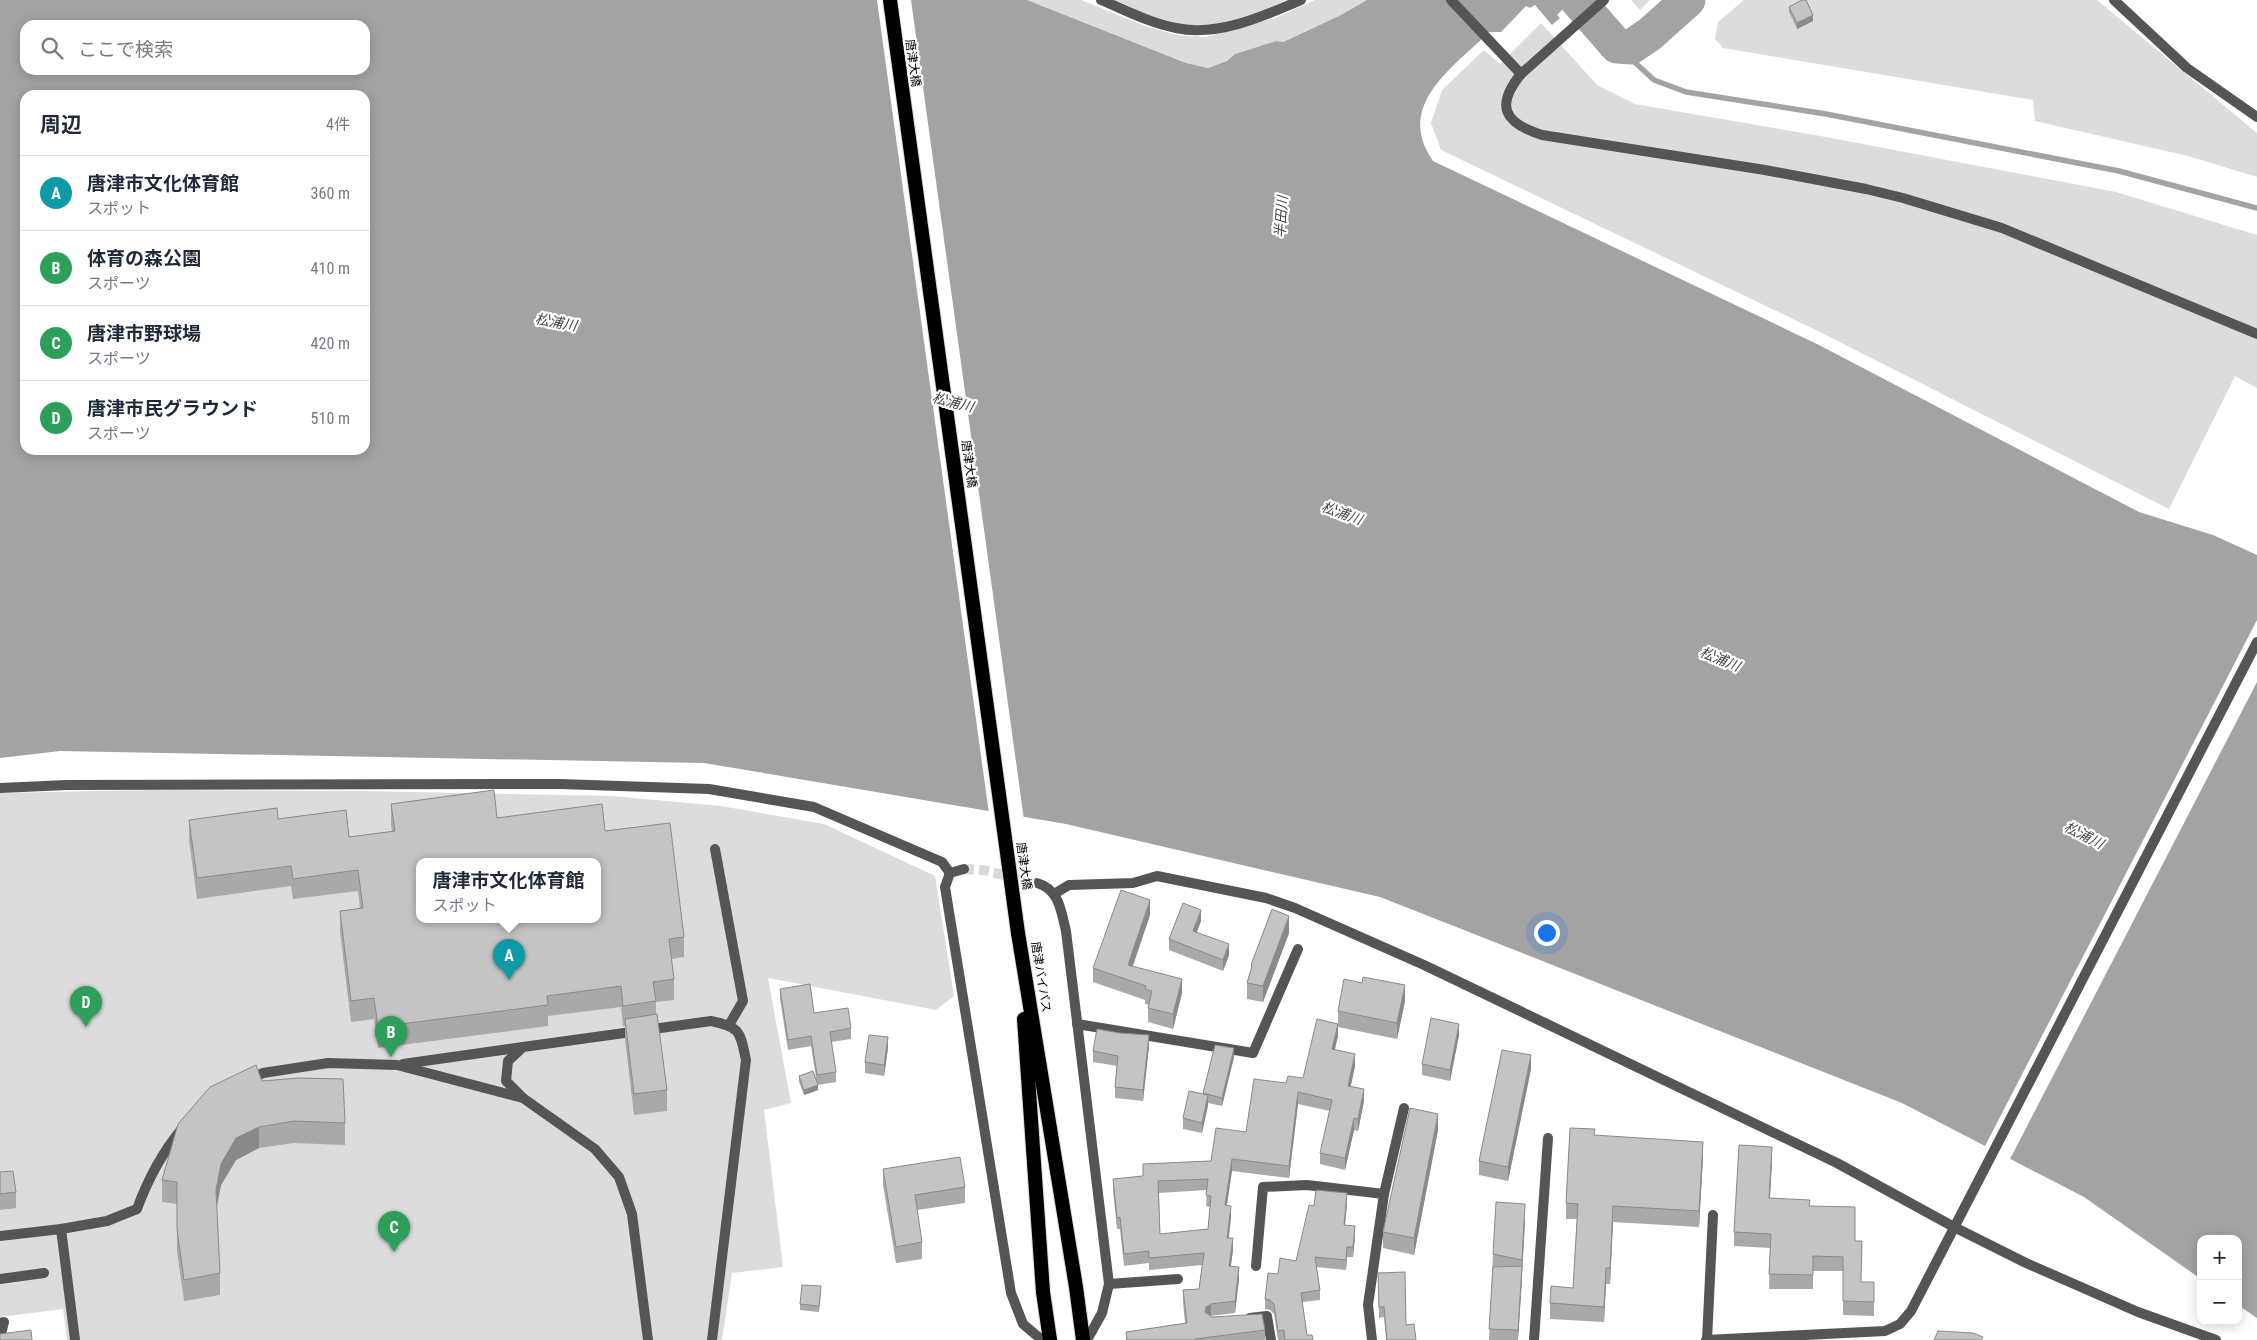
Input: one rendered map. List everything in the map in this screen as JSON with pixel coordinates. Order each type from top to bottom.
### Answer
[{"type":"highway","name":"唐津大橋","points":[[890,0],[1018,933]]},
{"type":"highway","name":"唐津バイパス","points":[[1018,933],[1043,1292],[1050,1340]]},
{"type":"highway","name":"唐津バイパス","points":[[1018,933],[1083,1340]]},
{"type":"street","points":[[1101,0],[1177,29],[1204,31],[1239,23],[1301,0]]},
{"type":"street","points":[[1451,0],[1521,74]]},
{"type":"street","points":[[1604,0],[1572,31],[1521,74],[1507,96],[1506,106],[1509,116],[1515,123],[1526,130],[1542,135],[1774,172],[1903,198],[2002,228],[2257,334]]},
{"type":"street","points":[[2114,0],[2187,68],[2257,117]]},
{"type":"street","points":[[1713,1215],[1706,1340],[1885,1332],[1900,1324],[1911,1311],[2257,642]]},
{"type":"street","points":[[0,788],[67,785],[560,784],[709,789],[814,807],[942,862],[950,873]]},
{"type":"street","points":[[715,849],[743,1001],[729,1025]]},
{"type":"street","points":[[950,873],[964,869]]},
{"type":"street","points":[[950,873],[945,887],[1011,1293],[1023,1324],[1042,1340]]},
{"type":"street","points":[[1054,894],[1069,885],[1133,883],[1157,876],[1266,898],[1295,908],[1424,965],[1828,1159],[1954,1227],[2026,1263],[2138,1312],[2216,1340]]},
{"type":"street","points":[[1037,883],[1045,885],[1054,894],[1060,906],[1066,931],[1109,1284],[1102,1313],[1087,1340]]},
{"type":"street","points":[[1077,1024],[1253,1053],[1298,949]]},
{"type":"street","points":[[237,1086],[262,1073],[328,1064],[397,1065],[711,1021],[729,1025],[741,1036],[746,1060],[712,1340]]},
{"type":"street","points":[[523,1047],[508,1061],[506,1081],[523,1098],[594,1149],[619,1177],[632,1214],[648,1340]]},
{"type":"street","points":[[397,1065],[523,1098]]},
{"type":"street","points":[[1372,1340],[1368,1305],[1384,1194],[1404,1108]]},
{"type":"street","points":[[0,1236],[61,1230],[107,1221],[137,1209],[147,1183],[166,1149],[190,1119]]},
{"type":"street","points":[[1534,1340],[1548,1138]]},
{"type":"street","points":[[1256,1266],[1263,1187],[1307,1185],[1384,1194]]},
{"type":"street","points":[[61,1230],[75,1340]]},
{"type":"street","points":[[0,1279],[44,1273]]},
{"type":"street","points":[[1109,1284],[1178,1279]]},
{"type":"street","points":[[1240,1319],[1267,1316],[1271,1340]]},
{"type":"street","points":[[0,1323],[4,1322],[0,1338]]},
{"type":"shaded area","points":[[1027,0],[1081,0],[1145,26],[1177,35],[1206,37],[1275,18],[1315,0],[1367,0],[1341,15],[1282,42],[1276,41],[1235,54],[1227,61],[1208,68],[1186,63]]},
{"type":"shaded area","points":[[1109,0],[1286,0],[1234,20],[1192,25],[1160,20]]},
{"type":"shaded area","points":[[1631,0],[1650,0],[1640,10]]},
{"type":"shaded area","points":[[1744,0],[2097,0],[2257,133],[2257,177],[2188,156],[2035,121],[2033,100],[1723,48],[1715,39],[1718,22]]},
{"type":"shaded area","points":[[1541,23],[1597,85],[1635,104],[1826,137],[2116,192],[2257,235],[2257,388],[2235,376],[2169,509],[1818,331],[1441,150],[1431,123],[1442,90],[1484,50],[1500,64]]},
{"type":"shaded area","points":[[150,790],[365,791],[612,796],[721,806],[824,824],[935,876],[954,996],[936,1010],[768,978],[791,1103],[764,1110],[783,1267],[732,1273],[722,1340],[67,1340],[63,1309],[0,1317],[0,793]]},
{"type":"water","points":[[0,0],[1027,0],[1186,63],[1208,68],[1227,61],[1235,54],[1276,41],[1283,42],[1341,15],[1367,0],[1583,0],[1569,12],[1565,7],[1557,15],[1560,18],[1552,25],[1535,5],[1530,8],[1526,6],[1501,32],[1489,32],[1445,74],[1433,89],[1424,105],[1420,122],[1423,141],[1433,161],[1817,344],[2139,512],[2213,535],[2257,555],[2257,1318],[2242,1308],[2242,1235],[2197,1235],[2197,1276],[2084,1197],[1902,1103],[1380,897],[1066,824],[704,763],[60,751],[0,758]]},
{"type":"pier","points":[[877,0],[911,0],[1024,820],[989,814]]},
{"type":"pier","points":[[2257,620],[2257,682],[2009,1161],[1984,1148]]},
{"type":"building","points":[[1802,0],[1806,0],[1813,15],[1797,23],[1789,7]]},
{"type":"building","points":[[494,790],[497,818],[602,804],[605,831],[670,823],[684,937],[669,939],[674,979],[653,982],[656,1001],[623,1006],[621,986],[547,996],[548,1005],[378,1027],[374,998],[351,1001],[340,911],[363,908],[358,870],[293,879],[291,866],[197,878],[189,820],[277,808],[278,819],[346,810],[349,837],[395,831],[391,804]]},
{"type":"building","points":[[1121,890],[1150,900],[1128,965],[1182,979],[1173,1014],[1148,1008],[1152,991],[1145,989],[1146,986],[1093,968]]},
{"type":"building","points":[[1183,903],[1201,910],[1193,931],[1229,944],[1223,960],[1169,939]]},
{"type":"building","points":[[1272,909],[1289,916],[1263,986],[1247,983],[1251,965]]},
{"type":"building","points":[[1363,977],[1405,985],[1397,1023],[1338,1011],[1344,979],[1362,983]]},
{"type":"building","points":[[810,984],[814,1013],[848,1008],[851,1028],[830,1032],[836,1072],[817,1075],[811,1036],[788,1040],[780,989]]},
{"type":"building","points":[[657,1014],[667,1090],[634,1094],[625,1019]]},
{"type":"building","points":[[1431,1018],[1459,1024],[1450,1070],[1422,1064]]},
{"type":"building","points":[[1317,1019],[1338,1024],[1332,1049],[1355,1054],[1348,1086],[1364,1089],[1358,1119],[1354,1118],[1345,1158],[1320,1153],[1332,1100],[1298,1092],[1289,1166],[1232,1159],[1225,1205],[1231,1206],[1227,1238],[1233,1238],[1229,1266],[1239,1267],[1235,1301],[1211,1304],[1206,1307],[1205,1312],[1212,1317],[1262,1314],[1265,1330],[1195,1340],[1127,1340],[1126,1332],[1187,1323],[1183,1290],[1199,1289],[1204,1253],[1149,1258],[1149,1251],[1124,1254],[1120,1217],[1117,1218],[1113,1179],[1143,1176],[1143,1164],[1211,1161],[1216,1128],[1246,1132],[1254,1079],[1286,1083],[1288,1076],[1303,1078]],"holes":[[[1208,1179],[1206,1195],[1211,1196],[1208,1229],[1160,1234],[1158,1181]]]},
{"type":"building","points":[[1097,1029],[1149,1035],[1143,1090],[1115,1087],[1118,1056],[1093,1051]]},
{"type":"building","points":[[869,1035],[888,1037],[884,1065],[865,1062]]},
{"type":"building","points":[[1215,1045],[1234,1048],[1222,1098],[1203,1093]]},
{"type":"building","points":[[1502,1050],[1531,1055],[1508,1167],[1479,1161]]},
{"type":"building","points":[[256,1065],[262,1081],[299,1078],[343,1079],[345,1123],[294,1121],[259,1127],[236,1138],[221,1164],[216,1190],[220,1273],[184,1280],[177,1229],[177,1182],[162,1180],[178,1124],[210,1087]]},
{"type":"building","points":[[813,1071],[818,1085],[804,1090],[799,1076]]},
{"type":"building","points":[[1189,1091],[1208,1095],[1202,1123],[1183,1118]]},
{"type":"building","points":[[1410,1108],[1438,1114],[1414,1238],[1383,1232]]},
{"type":"building","points":[[1570,1128],[1595,1129],[1594,1135],[1703,1142],[1699,1211],[1613,1206],[1610,1268],[1606,1268],[1604,1307],[1550,1303],[1551,1286],[1573,1288],[1578,1204],[1566,1203]]},
{"type":"building","points":[[1739,1145],[1772,1147],[1769,1198],[1810,1200],[1809,1206],[1855,1207],[1855,1241],[1862,1241],[1861,1282],[1874,1282],[1874,1302],[1843,1301],[1843,1257],[1813,1256],[1813,1275],[1769,1274],[1771,1234],[1734,1232]]},
{"type":"building","points":[[960,1157],[965,1187],[915,1195],[922,1242],[896,1247],[883,1169]]},
{"type":"building","points":[[13,1171],[16,1192],[0,1194],[0,1172]]},
{"type":"building","points":[[1316,1190],[1347,1193],[1344,1225],[1355,1226],[1353,1247],[1347,1247],[1346,1260],[1315,1257],[1320,1290],[1301,1293],[1307,1335],[1312,1335],[1313,1340],[1285,1340],[1284,1330],[1278,1331],[1274,1304],[1270,1300],[1265,1299],[1268,1273],[1278,1274],[1280,1258],[1296,1261],[1309,1205],[1314,1206]]},
{"type":"building","points":[[1496,1202],[1525,1204],[1522,1260],[1493,1254]]},
{"type":"building","points":[[1522,1266],[1518,1330],[1489,1329],[1493,1267]]},
{"type":"building","points":[[1405,1272],[1406,1325],[1414,1324],[1416,1340],[1387,1340],[1384,1307],[1379,1307],[1378,1273]]},
{"type":"building","points":[[802,1285],[821,1286],[819,1306],[800,1304]]},
{"type":"building","points":[[31,1330],[32,1340],[0,1340],[0,1334]]},
{"type":"building","points":[[1938,1331],[1973,1333],[1983,1337],[1981,1340],[1934,1340]]},
{"type":"waterway","points":[[1577,0],[1617,46],[1631,47],[1650,34],[1688,0]]},
{"type":"waterway","points":[[1617,46],[1654,80],[1686,92],[1826,114],[2119,171],[2257,208]]},
{"type":"tunnel","points":[[964,869],[983,870],[1037,883]]},
{"type":"place","name":"唐津市文化体育館","points":[[509,980]]},
{"type":"place","name":"唐津市民グラウンド","points":[[86,1027]]},
{"type":"place","name":"体育の森公園","points":[[391,1057]]},
{"type":"place","name":"唐津市野球場","points":[[394,1252]]},
{"type":"water label","name":"半田川","points":[[1281,217]]},
{"type":"water label","name":"松浦川","points":[[556,322]]},
{"type":"water label","name":"松浦川","points":[[953,402]]},
{"type":"water label","name":"松浦川","points":[[1342,513]]},
{"type":"water label","name":"松浦川","points":[[1720,659]]},
{"type":"water label","name":"松浦川","points":[[2084,835]]}]
